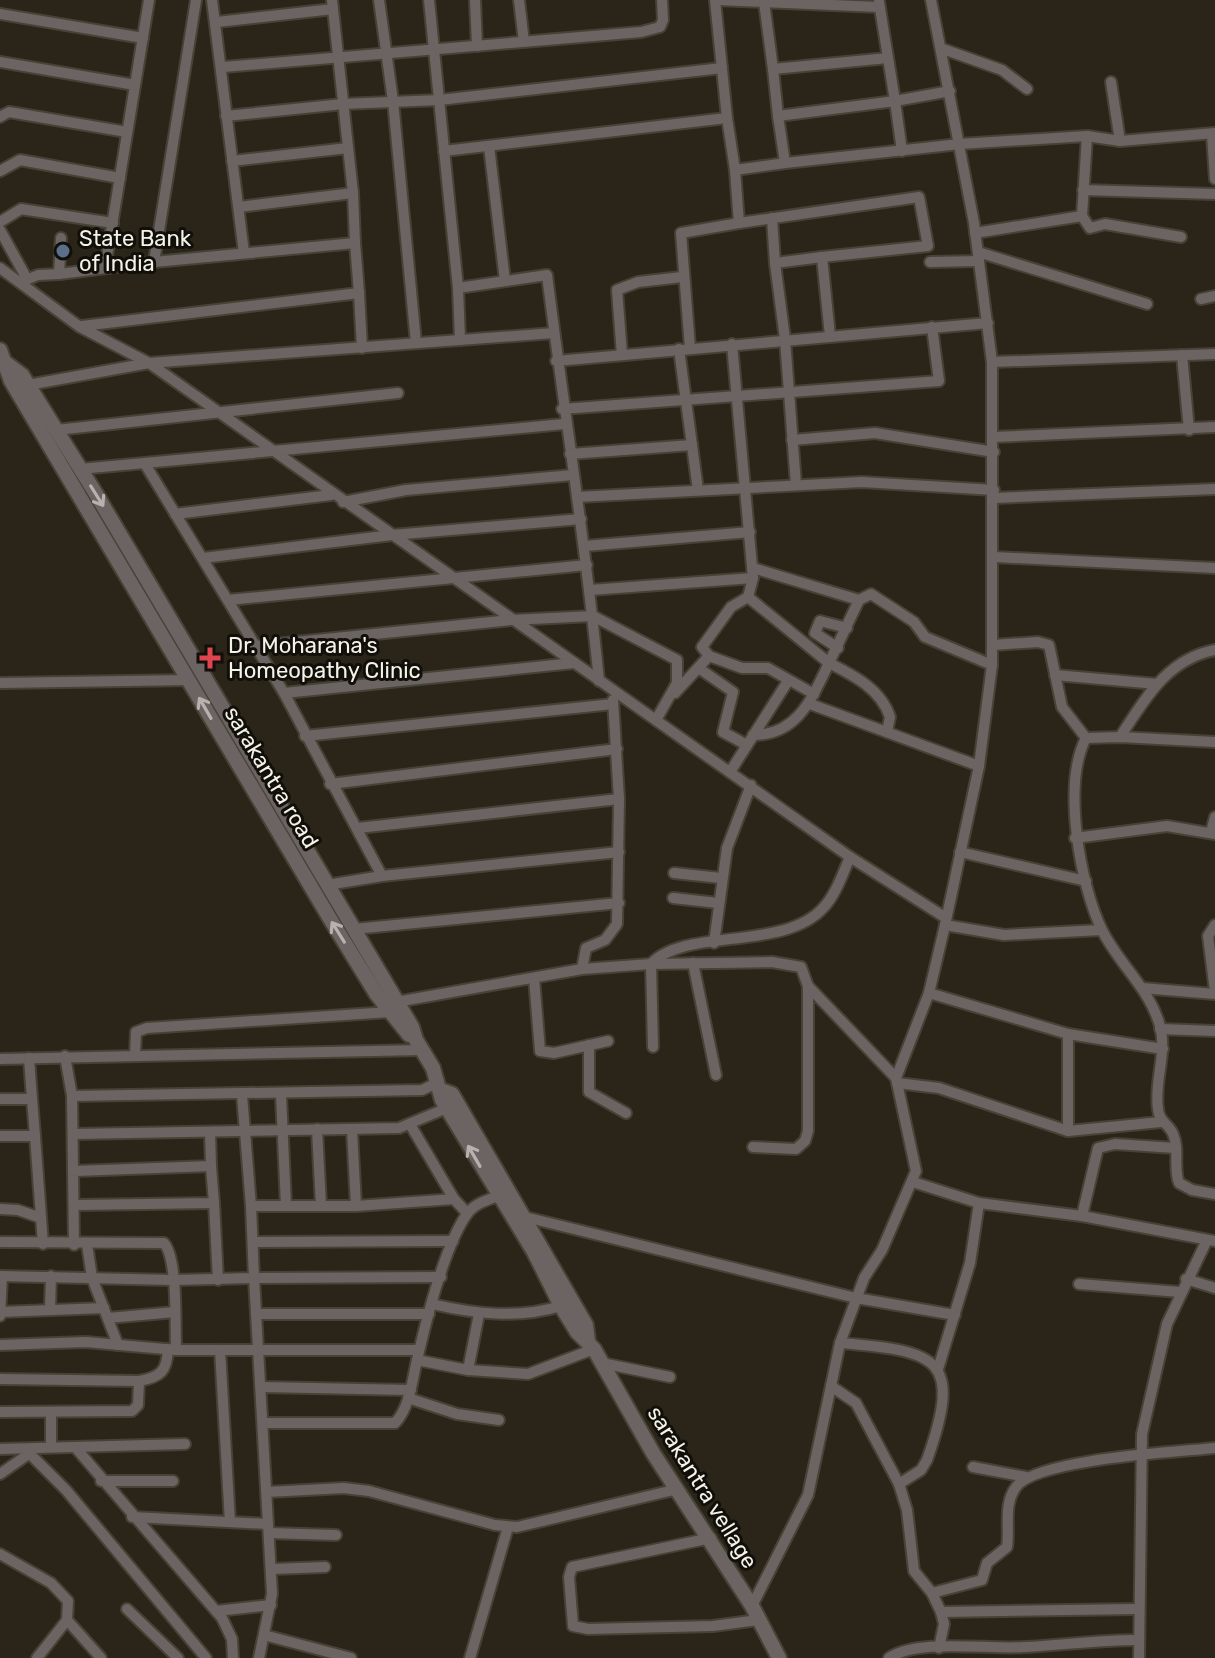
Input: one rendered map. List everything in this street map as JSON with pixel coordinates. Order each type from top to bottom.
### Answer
[{"type":"street","points":[[105,268],[149,0]]},
{"type":"street","points":[[154,262],[196,0]]},
{"type":"street","points":[[212,0],[223,67],[226,116],[244,253]]},
{"type":"street","points":[[379,0],[393,101],[416,343]]},
{"type":"street","points":[[429,0],[458,288],[460,340]]},
{"type":"street","points":[[475,0],[477,46]]},
{"type":"street","points":[[519,0],[524,42]]},
{"type":"street","points":[[223,67],[655,30],[663,20],[662,0]]},
{"type":"street","points":[[739,223],[716,0],[879,3],[902,151]]},
{"type":"street","points":[[711,1538],[572,1567],[569,1577],[573,1626],[588,1629],[713,1626],[755,1613],[808,1495],[840,1343],[856,1298],[913,1182],[916,1161],[905,1130],[896,1080],[929,993],[979,766],[992,665],[995,557],[992,362],[988,323],[960,144],[931,0]]},
{"type":"street","points":[[764,2],[785,163]]},
{"type":"street","points":[[217,22],[333,4],[353,193],[362,348]]},
{"type":"street","points":[[0,14],[143,38]]},
{"type":"street","points":[[943,49],[1002,70],[1027,89]]},
{"type":"street","points":[[773,69],[888,58]]},
{"type":"street","points":[[0,62],[135,85]]},
{"type":"street","points":[[226,116],[343,104],[439,100],[722,68]]},
{"type":"street","points":[[1111,82],[1120,141]]},
{"type":"street","points":[[778,116],[950,91]]},
{"type":"street","points":[[0,117],[9,112],[127,132]]},
{"type":"street","points":[[444,151],[727,118]]},
{"type":"street","points":[[735,170],[960,144],[1087,136],[1120,141],[1213,134],[1215,179]]},
{"type":"street","points":[[1087,136],[1082,216],[1090,228],[1105,224],[1181,237]]},
{"type":"street","points":[[489,146],[505,281]]},
{"type":"street","points":[[232,161],[348,148]]},
{"type":"street","points":[[0,171],[20,160],[120,178]]},
{"type":"street","points":[[1083,190],[1215,194]]},
{"type":"street","points":[[239,207],[353,193]]},
{"type":"street","points":[[698,490],[686,400],[681,233],[919,197],[928,246],[775,263]]},
{"type":"street","points":[[0,222],[21,209],[113,223]]},
{"type":"street","points":[[975,233],[1082,216]]},
{"type":"street","points":[[772,218],[796,485]]},
{"type":"street","points":[[0,230],[24,280]]},
{"type":"street","points":[[59,274],[61,238]]},
{"type":"street","points":[[24,280],[154,262],[355,243]]},
{"type":"street","points":[[822,257],[830,336]]},
{"type":"street","points":[[930,262],[979,257],[1147,304]]},
{"type":"street","points":[[0,268],[24,280],[80,327],[149,363],[331,495],[946,922],[1004,935],[1101,930]]},
{"type":"street","points":[[458,288],[547,275],[564,424],[585,546],[599,681]]},
{"type":"street","points":[[622,355],[617,290],[638,282],[682,277]]},
{"type":"street","points":[[80,327],[359,293]]},
{"type":"street","points":[[1201,299],[1215,296]]},
{"type":"street","points":[[556,361],[988,323]]},
{"type":"street","points":[[562,409],[939,381],[932,327]]},
{"type":"street","points":[[28,385],[149,363],[554,333]]},
{"type":"street","points":[[732,344],[753,573],[748,597],[731,607],[702,647],[709,656],[742,668],[768,668],[812,699],[887,732],[979,766]]},
{"type":"street","points":[[992,362],[1215,354]]},
{"type":"street","points":[[1182,355],[1189,430]]},
{"type":"street","name":"sarakantra road","points":[[3,357],[28,385],[80,469],[354,929],[393,1007]]},
{"type":"street","name":"sarakantra road","points":[[3,357],[11,381],[332,922],[419,1045],[440,1086],[452,1094],[454,1107]]},
{"type":"street","points":[[56,430],[398,393]]},
{"type":"street","points":[[80,469],[564,424]]},
{"type":"street","points":[[994,437],[1215,427]]},
{"type":"street","points":[[792,440],[875,433],[994,452]]},
{"type":"street","points":[[570,454],[692,445]]},
{"type":"street","points":[[145,464],[257,646],[382,876]]},
{"type":"street","points":[[343,502],[406,490],[573,475]]},
{"type":"street","points":[[577,497],[862,482],[994,494],[1215,489]]},
{"type":"street","points":[[175,514],[331,495]]},
{"type":"street","points":[[203,558],[392,535],[581,519]]},
{"type":"street","points":[[585,546],[750,532]]},
{"type":"street","points":[[995,557],[1215,568]]},
{"type":"street","points":[[228,600],[449,576],[587,565]]},
{"type":"street","points":[[590,590],[753,573],[859,600]]},
{"type":"street","points":[[753,735],[768,734],[791,723],[812,699],[859,600],[871,594],[914,622],[925,637],[992,665]]},
{"type":"street","points":[[748,597],[829,663],[856,677],[879,699],[890,717],[887,732]]},
{"type":"street","points":[[257,646],[511,620],[593,616],[677,660],[677,683],[656,720]]},
{"type":"street","points":[[838,648],[815,633],[820,621],[847,628]]},
{"type":"street","points":[[993,645],[1049,645],[1066,715],[1086,738]]},
{"type":"street","points":[[1120,737],[1157,684],[1178,664],[1215,650]]},
{"type":"street","points":[[671,697],[709,656]]},
{"type":"street","points":[[284,693],[574,663]]},
{"type":"street","points":[[700,669],[733,692],[723,732],[745,744]]},
{"type":"street","points":[[1055,675],[1157,684]]},
{"type":"street","points":[[0,683],[189,680]]},
{"type":"street","points":[[730,772],[745,744],[788,681]]},
{"type":"street","points":[[582,969],[586,948],[605,940],[613,932],[619,903],[619,799],[612,690]]},
{"type":"street","points":[[305,736],[613,704]]},
{"type":"street","points":[[1086,738],[1215,742]]},
{"type":"street","points":[[1086,738],[1077,786],[1075,838],[1086,881],[1101,930],[1142,988],[1160,1029],[1163,1049],[1158,1096],[1161,1122],[1172,1131],[1179,1183],[1192,1190],[1215,1194]]},
{"type":"street","points":[[330,784],[617,749]]},
{"type":"street","points":[[714,943],[721,878],[734,823],[751,785]]},
{"type":"street","points":[[358,828],[619,799]]},
{"type":"street","points":[[1075,838],[1167,826],[1213,833],[1215,817]]},
{"type":"street","points":[[327,885],[382,876],[619,852]]},
{"type":"street","points":[[960,852],[1086,881]]},
{"type":"street","points":[[653,1047],[651,964],[666,950],[747,938],[812,918],[829,900],[850,857]]},
{"type":"street","points":[[674,873],[721,878]]},
{"type":"street","points":[[673,898],[718,903]]},
{"type":"street","points":[[354,929],[619,903]]},
{"type":"street","points":[[1142,988],[1215,993],[1208,936],[1215,925]]},
{"type":"street","points":[[693,963],[716,1075]]},
{"type":"street","points":[[135,1055],[136,1032],[147,1028],[393,1007],[582,969],[651,964],[789,963],[801,967],[808,986],[809,1120],[805,1141],[789,1150],[753,1147]]},
{"type":"street","points":[[534,978],[540,1051],[546,1054],[608,1041]]},
{"type":"street","points":[[808,986],[896,1080],[939,1088],[1068,1131],[1161,1122]]},
{"type":"street","points":[[929,993],[1068,1034],[1163,1049]]},
{"type":"street","points":[[1160,1029],[1215,1031]]},
{"type":"street","points":[[1068,1034],[1068,1131]]},
{"type":"street","points":[[0,1059],[419,1045]]},
{"type":"street","points":[[589,1045],[589,1092],[626,1113]]},
{"type":"street","points":[[65,1056],[72,1096],[76,1205],[74,1245]]},
{"type":"street","points":[[29,1058],[43,1244]]},
{"type":"street","points":[[72,1096],[281,1095],[422,1090],[440,1086]]},
{"type":"street","points":[[242,1095],[272,1569],[271,1605],[259,1658]]},
{"type":"street","points":[[281,1095],[286,1206]]},
{"type":"street","points":[[0,1099],[32,1099]]},
{"type":"street","points":[[73,1134],[352,1130],[411,1126],[454,1107]]},
{"type":"street","name":"sarakantra vellage","points":[[454,1107],[498,1196],[534,1252],[561,1306],[577,1332],[595,1351]]},
{"type":"street","name":"sarakantra vellage","points":[[454,1107],[525,1217],[586,1325],[595,1351],[711,1538],[779,1658]]},
{"type":"street","points":[[411,1126],[454,1199],[467,1213]]},
{"type":"street","points":[[317,1129],[321,1206]]},
{"type":"street","points":[[352,1130],[356,1206]]},
{"type":"street","points":[[210,1132],[218,1280]]},
{"type":"street","points":[[0,1136],[35,1136]]},
{"type":"street","points":[[1082,1216],[1098,1148],[1115,1144],[1175,1148]]},
{"type":"street","points":[[75,1171],[211,1166]]},
{"type":"street","points":[[913,1182],[979,1203],[1082,1216],[1210,1242],[1186,1279],[1167,1324],[1146,1415],[1137,1609],[1139,1658]]},
{"type":"street","points":[[264,1423],[386,1426],[400,1418],[430,1309],[453,1241],[467,1213],[478,1204],[498,1196]]},
{"type":"street","points":[[251,1206],[356,1206],[454,1199]]},
{"type":"street","points":[[76,1205],[214,1203]]},
{"type":"street","points":[[899,1484],[921,1470],[931,1448],[944,1388],[938,1369],[970,1263],[979,1203]]},
{"type":"street","points":[[0,1209],[18,1210],[41,1218]]},
{"type":"street","points":[[525,1217],[856,1298],[955,1315]]},
{"type":"street","points":[[253,1242],[453,1241]]},
{"type":"street","points":[[0,1242],[74,1245],[164,1243],[169,1249],[175,1312],[172,1349],[165,1370],[159,1376],[139,1381],[0,1379]]},
{"type":"street","points":[[87,1244],[92,1278],[118,1345]]},
{"type":"street","points":[[175,1312],[50,1310],[0,1314],[1,1276],[173,1280],[441,1277]]},
{"type":"street","points":[[50,1310],[51,1276]]},
{"type":"street","points":[[1186,1279],[1215,1288]]},
{"type":"street","points":[[1079,1284],[1180,1292]]},
{"type":"street","points":[[257,1314],[430,1309],[479,1314],[517,1313],[561,1306]]},
{"type":"street","points":[[468,1370],[479,1314]]},
{"type":"street","points":[[0,1345],[86,1342],[172,1349],[418,1355],[468,1370],[528,1374],[595,1351],[670,1377]]},
{"type":"street","points":[[840,1343],[905,1352],[938,1369]]},
{"type":"street","points":[[220,1350],[230,1522]]},
{"type":"street","points":[[0,1412],[132,1411],[138,1405],[139,1381]]},
{"type":"street","points":[[831,1386],[856,1403],[899,1484],[907,1510],[914,1571],[932,1593],[944,1624],[939,1648]]},
{"type":"street","points":[[262,1387],[409,1394],[457,1414],[499,1420]]},
{"type":"street","points":[[51,1413],[51,1446]]},
{"type":"street","points":[[0,1449],[28,1451],[51,1446],[185,1444]]},
{"type":"street","points":[[75,1447],[101,1481],[216,1611],[232,1639],[233,1658]]},
{"type":"street","points":[[973,1467],[1026,1477],[1083,1463],[1215,1448]]},
{"type":"street","points":[[0,1474],[28,1451]]},
{"type":"street","points":[[28,1451],[66,1490],[206,1658]]},
{"type":"street","points":[[932,1593],[982,1580],[987,1563],[1007,1547],[1008,1502],[1013,1490],[1026,1477]]},
{"type":"street","points":[[101,1481],[173,1481]]},
{"type":"street","points":[[267,1492],[344,1488],[369,1491],[508,1527],[554,1520],[678,1489]]},
{"type":"street","points":[[132,1517],[230,1522],[336,1535]]},
{"type":"street","points":[[470,1658],[508,1527]]},
{"type":"street","points":[[0,1554],[64,1594],[68,1601],[67,1620],[37,1658]]},
{"type":"street","points":[[272,1569],[325,1567]]},
{"type":"street","points":[[216,1611],[271,1605]]},
{"type":"street","points":[[127,1609],[178,1658]]},
{"type":"street","points":[[941,1612],[1137,1609]]},
{"type":"street","points":[[67,1620],[101,1658]]},
{"type":"street","points":[[264,1635],[351,1658]]},
{"type":"street","points":[[889,1658],[900,1652],[939,1648],[980,1653],[1068,1641],[1137,1640]]},
{"type":"place","name":"State Bank of India","points":[[63,251]]},
{"type":"place","name":"Dr. Moharana's Homeopathy Clinic","points":[[210,658]]}]
